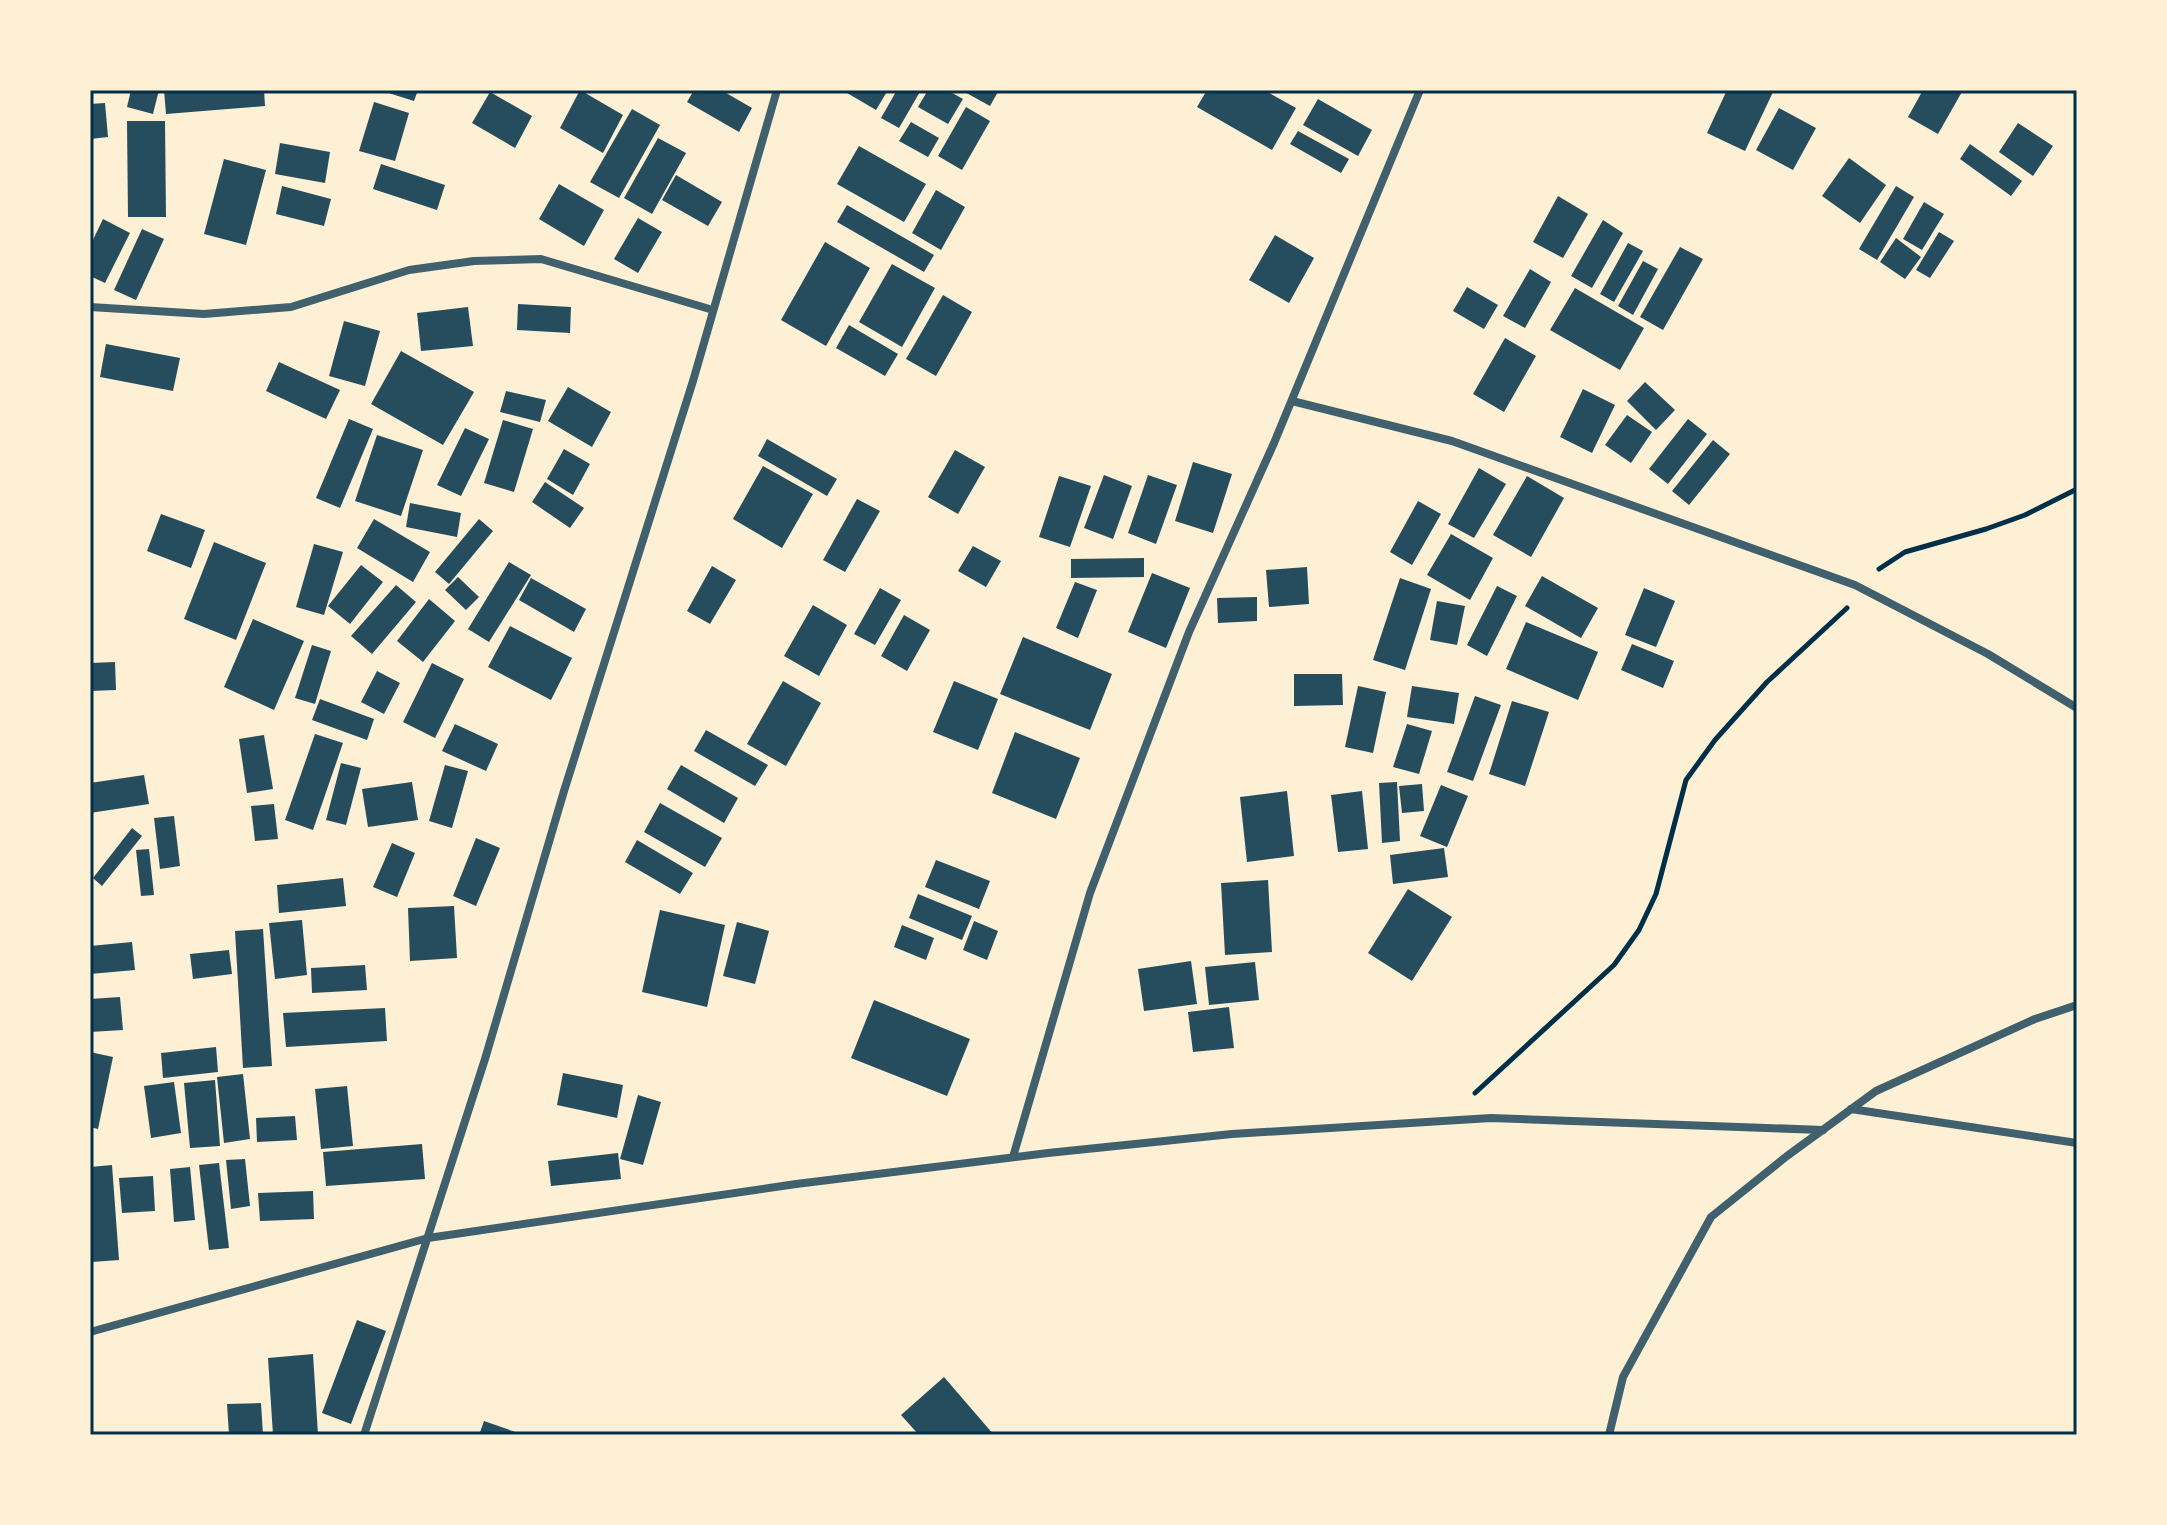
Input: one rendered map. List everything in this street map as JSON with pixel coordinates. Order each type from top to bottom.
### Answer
[{"type":"street","points":[[364,1435],[485,1059],[777,90]]},
{"type":"street","points":[[1013,1157],[1090,893],[1189,632],[1292,401],[1420,90]]},
{"type":"street","points":[[90,307],[204,314],[291,307],[409,270],[474,261],[541,259],[713,310]]},
{"type":"street","points":[[1292,401],[1452,441],[1855,585],[1988,654],[2077,708]]},
{"type":"street","points":[[1609,1435],[1623,1377],[1711,1217],[1876,1091],[2035,1019],[2077,1005]]},
{"type":"street","points":[[1851,1109],[2077,1143]]},
{"type":"street","points":[[90,1332],[428,1238],[796,1184],[1013,1157],[1232,1134],[1491,1118],[1823,1130]]},
{"type":"path","points":[[1855,585],[1905,552],[2025,515],[2077,489]]},
{"type":"path","points":[[1444,1120],[1614,965],[1639,930],[1656,894],[1686,780],[1715,740],[1767,682],[1866,591]]},
{"type":"building","points":[[131,90],[159,90],[153,114],[127,107]]},
{"type":"building","points":[[164,90],[264,90],[265,106],[166,114]]},
{"type":"building","points":[[379,90],[418,90],[414,101]]},
{"type":"building","points":[[580,90],[623,115],[603,153],[560,128]]},
{"type":"building","points":[[694,90],[721,90],[752,108],[739,132],[687,102]]},
{"type":"building","points":[[842,90],[888,90],[876,110]]},
{"type":"building","points":[[897,90],[921,90],[899,128],[881,118]]},
{"type":"building","points":[[928,90],[947,90],[963,99],[948,124],[918,107]]},
{"type":"building","points":[[961,90],[999,90],[990,106]]},
{"type":"building","points":[[1207,90],[1264,90],[1296,108],[1272,150],[1197,107]]},
{"type":"building","points":[[1727,90],[1774,90],[1745,151],[1707,133]]},
{"type":"building","points":[[1923,90],[1963,90],[1938,134],[1908,117]]},
{"type":"building","points":[[490,92],[532,116],[515,148],[472,123]]},
{"type":"building","points":[[1318,99],[1372,130],[1358,156],[1303,125]]},
{"type":"building","points":[[374,102],[409,113],[395,161],[359,151]]},
{"type":"building","points":[[105,103],[108,137],[90,139],[90,104]]},
{"type":"building","points":[[966,107],[990,121],[962,170],[938,156]]},
{"type":"building","points":[[1779,108],[1816,128],[1793,170],[1756,150]]},
{"type":"building","points":[[632,109],[660,125],[619,198],[590,182]]},
{"type":"building","points":[[127,121],[165,121],[166,217],[128,217]]},
{"type":"building","points":[[911,122],[939,138],[928,157],[899,141]]},
{"type":"building","points":[[2018,123],[2053,146],[2033,176],[1999,152]]},
{"type":"building","points":[[1298,131],[1349,159],[1341,173],[1290,144]]},
{"type":"building","points":[[658,138],[686,153],[652,214],[624,198]]},
{"type":"building","points":[[280,143],[330,152],[325,183],[275,174]]},
{"type":"building","points":[[1970,144],[2022,181],[2011,196],[1960,159]]},
{"type":"building","points":[[859,146],[926,184],[904,222],[837,184]]},
{"type":"building","points":[[1849,158],[1886,185],[1860,223],[1822,196]]},
{"type":"building","points":[[224,159],[266,170],[246,245],[204,234]]},
{"type":"building","points":[[381,164],[445,185],[437,210],[373,189]]},
{"type":"building","points":[[676,175],[722,202],[708,226],[662,200]]},
{"type":"building","points":[[559,184],[604,210],[584,246],[539,219]]},
{"type":"building","points":[[282,186],[331,199],[324,226],[276,214]]},
{"type":"building","points":[[1896,186],[1914,197],[1877,260],[1859,249]]},
{"type":"building","points":[[936,190],[965,207],[941,250],[912,233]]},
{"type":"building","points":[[1558,196],[1588,214],[1563,258],[1533,242]]},
{"type":"building","points":[[1924,202],[1944,214],[1922,250],[1903,239]]},
{"type":"building","points":[[847,205],[934,255],[924,272],[837,222]]},
{"type":"building","points":[[638,218],[662,232],[638,273],[614,259]]},
{"type":"building","points":[[103,219],[130,233],[105,283],[90,276],[90,246]]},
{"type":"building","points":[[1603,220],[1623,233],[1592,288],[1571,276]]},
{"type":"building","points":[[142,229],[164,239],[136,300],[114,290]]},
{"type":"building","points":[[1939,232],[1954,241],[1930,278],[1916,270]]},
{"type":"building","points":[[1275,235],[1314,258],[1289,303],[1249,280]]},
{"type":"building","points":[[1896,238],[1921,257],[1905,279],[1880,262]]},
{"type":"building","points":[[825,242],[870,268],[826,346],[781,320]]},
{"type":"building","points":[[1628,243],[1643,251],[1614,302],[1600,294]]},
{"type":"building","points":[[1680,247],[1703,259],[1663,330],[1640,317]]},
{"type":"building","points":[[1643,261],[1658,269],[1633,315],[1618,306]]},
{"type":"building","points":[[892,264],[935,288],[902,347],[859,322]]},
{"type":"building","points":[[1530,269],[1551,282],[1525,328],[1503,316]]},
{"type":"building","points":[[1467,287],[1498,305],[1484,329],[1453,311]]},
{"type":"building","points":[[1575,288],[1644,328],[1620,370],[1550,330]]},
{"type":"building","points":[[943,295],[972,312],[936,376],[906,359]]},
{"type":"building","points":[[518,304],[571,307],[570,333],[517,330]]},
{"type":"building","points":[[468,307],[473,346],[421,351],[417,313]]},
{"type":"building","points":[[344,321],[380,331],[365,386],[329,376]]},
{"type":"building","points":[[849,325],[898,354],[885,376],[836,348]]},
{"type":"building","points":[[1505,338],[1536,356],[1504,412],[1473,394]]},
{"type":"building","points":[[106,344],[180,358],[173,391],[100,377]]},
{"type":"building","points":[[401,351],[474,392],[443,445],[371,404]]},
{"type":"building","points":[[279,362],[340,390],[326,419],[266,391]]},
{"type":"building","points":[[1645,382],[1675,410],[1656,430],[1627,401]]},
{"type":"building","points":[[568,387],[611,412],[592,447],[548,421]]},
{"type":"building","points":[[1583,389],[1615,405],[1592,453],[1560,437]]},
{"type":"building","points":[[506,391],[546,400],[540,422],[500,412]]},
{"type":"building","points":[[1627,415],[1652,432],[1631,463],[1605,445]]},
{"type":"building","points":[[349,419],[373,429],[340,508],[316,498]]},
{"type":"building","points":[[1688,419],[1707,434],[1668,484],[1649,469]]},
{"type":"building","points":[[503,420],[533,429],[514,492],[484,483]]},
{"type":"building","points":[[465,428],[489,439],[461,496],[437,485]]},
{"type":"building","points":[[377,435],[423,450],[401,516],[355,501]]},
{"type":"building","points":[[767,439],[837,479],[827,496],[758,456]]},
{"type":"building","points":[[1713,440],[1730,454],[1689,505],[1672,491]]},
{"type":"building","points":[[564,449],[590,464],[573,495],[547,479]]},
{"type":"building","points":[[955,450],[985,467],[958,514],[928,497]]},
{"type":"building","points":[[1193,462],[1232,474],[1213,533],[1175,521]]},
{"type":"building","points":[[763,466],[813,494],[782,548],[733,519]]},
{"type":"building","points":[[1479,468],[1506,484],[1474,538],[1448,524]]},
{"type":"building","points":[[1104,475],[1132,486],[1113,539],[1084,528]]},
{"type":"building","points":[[1148,475],[1177,485],[1156,544],[1128,533]]},
{"type":"building","points":[[1059,476],[1091,486],[1070,547],[1039,537]]},
{"type":"building","points":[[1527,476],[1564,498],[1531,557],[1493,535]]},
{"type":"building","points":[[545,482],[584,508],[570,528],[532,502]]},
{"type":"building","points":[[857,499],[880,511],[845,572],[823,560]]},
{"type":"building","points":[[1418,501],[1441,514],[1412,565],[1390,552]]},
{"type":"building","points":[[410,503],[461,513],[457,537],[406,527]]},
{"type":"building","points":[[161,514],[205,530],[191,568],[147,551]]},
{"type":"building","points":[[374,519],[430,552],[413,582],[357,548]]},
{"type":"building","points":[[479,519],[493,531],[449,584],[435,572]]},
{"type":"building","points":[[1451,534],[1493,558],[1470,600],[1427,575]]},
{"type":"building","points":[[214,542],[266,563],[236,640],[184,619]]},
{"type":"building","points":[[314,544],[343,552],[324,615],[296,607]]},
{"type":"building","points":[[973,546],[1001,561],[986,587],[958,571]]},
{"type":"building","points":[[1144,558],[1144,577],[1071,578],[1071,559]]},
{"type":"building","points":[[509,562],[531,575],[489,642],[468,629]]},
{"type":"building","points":[[361,565],[383,582],[350,624],[328,606]]},
{"type":"building","points":[[712,566],[736,580],[710,624],[687,611]]},
{"type":"building","points":[[1307,567],[1309,604],[1269,607],[1266,570]]},
{"type":"building","points":[[1152,573],[1190,588],[1166,648],[1128,632]]},
{"type":"building","points":[[1542,576],[1598,608],[1581,638],[1525,606]]},
{"type":"building","points":[[458,577],[479,597],[466,610],[445,590]]},
{"type":"building","points":[[531,578],[586,609],[574,632],[519,600]]},
{"type":"building","points":[[1400,578],[1431,589],[1405,670],[1373,660]]},
{"type":"building","points":[[1075,582],[1097,590],[1078,638],[1056,628]]},
{"type":"building","points":[[396,585],[416,602],[372,654],[351,636]]},
{"type":"building","points":[[1497,586],[1517,596],[1487,656],[1467,645]]},
{"type":"building","points":[[880,588],[901,600],[875,645],[854,634]]},
{"type":"building","points":[[1644,588],[1675,601],[1656,647],[1625,635]]},
{"type":"building","points":[[1257,597],[1257,621],[1218,623],[1217,598]]},
{"type":"building","points":[[429,599],[455,621],[423,662],[397,641]]},
{"type":"building","points":[[1437,601],[1465,606],[1457,645],[1430,640]]},
{"type":"building","points":[[813,605],[847,625],[819,676],[784,656]]},
{"type":"building","points":[[904,615],[930,630],[907,671],[881,656]]},
{"type":"building","points":[[253,619],[304,641],[274,710],[224,687]]},
{"type":"building","points":[[1526,622],[1598,652],[1578,700],[1506,669]]},
{"type":"building","points":[[510,626],[572,658],[551,700],[488,667]]},
{"type":"building","points":[[1023,637],[1112,674],[1090,730],[1000,694]]},
{"type":"building","points":[[1632,644],[1674,661],[1663,688],[1621,670]]},
{"type":"building","points":[[312,645],[331,651],[315,704],[295,698]]},
{"type":"building","points":[[115,662],[116,690],[90,691],[90,663]]},
{"type":"building","points":[[432,663],[464,679],[435,738],[403,722]]},
{"type":"building","points":[[377,671],[400,683],[384,714],[361,702]]},
{"type":"building","points":[[1294,674],[1342,674],[1343,705],[1294,706]]},
{"type":"building","points":[[783,681],[821,703],[786,766],[747,744]]},
{"type":"building","points":[[954,681],[998,699],[978,750],[933,732]]},
{"type":"building","points":[[1358,686],[1386,692],[1373,753],[1345,747]]},
{"type":"building","points":[[1412,686],[1459,693],[1454,724],[1407,717]]},
{"type":"building","points":[[1475,696],[1501,705],[1473,781],[1447,772]]},
{"type":"building","points":[[320,699],[374,719],[367,740],[312,720]]},
{"type":"building","points":[[1512,701],[1549,712],[1525,786],[1489,774]]},
{"type":"building","points":[[455,724],[498,744],[486,771],[442,751]]},
{"type":"building","points":[[1407,724],[1432,731],[1419,774],[1393,767]]},
{"type":"building","points":[[706,730],[768,765],[755,786],[694,751]]},
{"type":"building","points":[[1015,732],[1080,758],[1056,819],[992,793]]},
{"type":"building","points":[[315,734],[343,743],[313,830],[285,820]]},
{"type":"building","points":[[264,735],[273,789],[247,793],[239,739]]},
{"type":"building","points":[[341,763],[361,768],[346,825],[326,820]]},
{"type":"building","points":[[445,765],[468,771],[452,828],[429,821]]},
{"type":"building","points":[[681,765],[738,798],[724,823],[667,789]]},
{"type":"building","points":[[144,775],[149,804],[90,813],[90,783]]},
{"type":"building","points":[[412,782],[418,820],[368,827],[362,789]]},
{"type":"building","points":[[1397,782],[1400,841],[1382,843],[1379,783]]},
{"type":"building","points":[[1422,784],[1424,811],[1402,813],[1399,786]]},
{"type":"building","points":[[1441,785],[1468,796],[1447,847],[1420,836]]},
{"type":"building","points":[[1287,791],[1294,856],[1247,862],[1240,797]]},
{"type":"building","points":[[1362,791],[1368,849],[1338,852],[1331,795]]},
{"type":"building","points":[[660,803],[722,838],[705,867],[644,832]]},
{"type":"building","points":[[274,804],[278,839],[255,841],[251,806]]},
{"type":"building","points":[[174,816],[180,866],[160,869],[154,818]]},
{"type":"building","points":[[132,828],[142,836],[102,886],[93,878]]},
{"type":"building","points":[[476,838],[500,848],[476,906],[453,896]]},
{"type":"building","points":[[637,840],[693,873],[680,894],[625,862]]},
{"type":"building","points":[[392,843],[415,853],[397,897],[373,887]]},
{"type":"building","points":[[1444,848],[1448,877],[1393,884],[1390,855]]},
{"type":"building","points":[[149,849],[154,895],[141,896],[136,850]]},
{"type":"building","points":[[936,860],[990,881],[979,909],[925,887]]},
{"type":"building","points":[[343,878],[346,906],[279,913],[277,885]]},
{"type":"building","points":[[1268,880],[1272,952],[1225,955],[1221,883]]},
{"type":"building","points":[[1408,889],[1452,917],[1412,981],[1368,953]]},
{"type":"building","points":[[918,894],[972,916],[962,940],[909,918]]},
{"type":"building","points":[[454,906],[457,958],[410,961],[408,908]]},
{"type":"building","points":[[660,910],[725,925],[707,1007],[642,992]]},
{"type":"building","points":[[302,920],[307,975],[275,979],[269,923]]},
{"type":"building","points":[[974,921],[998,931],[987,960],[963,950]]},
{"type":"building","points":[[737,922],[769,931],[755,984],[723,976]]},
{"type":"building","points":[[902,925],[934,938],[926,960],[894,947]]},
{"type":"building","points":[[263,929],[272,1066],[243,1068],[235,931]]},
{"type":"building","points":[[132,942],[135,970],[90,974],[90,946]]},
{"type":"building","points":[[229,950],[232,974],[193,979],[190,954]]},
{"type":"building","points":[[1191,961],[1197,1004],[1144,1011],[1138,969]]},
{"type":"building","points":[[1255,962],[1259,1000],[1209,1005],[1205,967]]},
{"type":"building","points":[[365,965],[367,990],[312,993],[311,968]]},
{"type":"building","points":[[120,997],[123,1030],[90,1032],[90,999]]},
{"type":"building","points":[[874,1000],[970,1039],[947,1096],[851,1058]]},
{"type":"building","points":[[1229,1007],[1234,1048],[1193,1052],[1188,1012]]},
{"type":"building","points":[[385,1008],[387,1041],[286,1047],[283,1013]]},
{"type":"building","points":[[216,1047],[218,1072],[163,1078],[161,1053]]},
{"type":"building","points":[[90,1052],[113,1057],[98,1129],[90,1127]]},
{"type":"building","points":[[563,1073],[623,1085],[617,1118],[557,1105]]},
{"type":"building","points":[[243,1074],[250,1139],[224,1143],[217,1077]]},
{"type":"building","points":[[215,1080],[220,1146],[190,1148],[184,1083]]},
{"type":"building","points":[[174,1082],[181,1133],[151,1138],[144,1086]]},
{"type":"building","points":[[347,1086],[353,1146],[321,1149],[315,1089]]},
{"type":"building","points":[[638,1095],[661,1102],[643,1165],[620,1159]]},
{"type":"building","points":[[295,1116],[297,1140],[257,1142],[256,1118]]},
{"type":"building","points":[[422,1144],[425,1179],[326,1186],[323,1152]]},
{"type":"building","points":[[618,1153],[621,1179],[551,1186],[548,1161]]},
{"type":"building","points":[[245,1159],[250,1206],[231,1209],[226,1160]]},
{"type":"building","points":[[219,1163],[229,1248],[209,1250],[199,1165]]},
{"type":"building","points":[[112,1165],[119,1260],[92,1262],[90,1167]]},
{"type":"building","points":[[190,1167],[195,1220],[174,1222],[170,1169]]},
{"type":"building","points":[[153,1176],[155,1211],[122,1213],[119,1178]]},
{"type":"building","points":[[313,1191],[314,1219],[260,1221],[258,1193]]},
{"type":"building","points":[[357,1320],[386,1331],[351,1424],[322,1413]]},
{"type":"building","points":[[313,1354],[318,1435],[273,1435],[268,1358]]},
{"type":"building","points":[[944,1377],[994,1435],[919,1435],[901,1415]]},
{"type":"building","points":[[261,1403],[263,1435],[229,1435],[227,1404]]},
{"type":"building","points":[[484,1421],[524,1435],[479,1435]]}]
